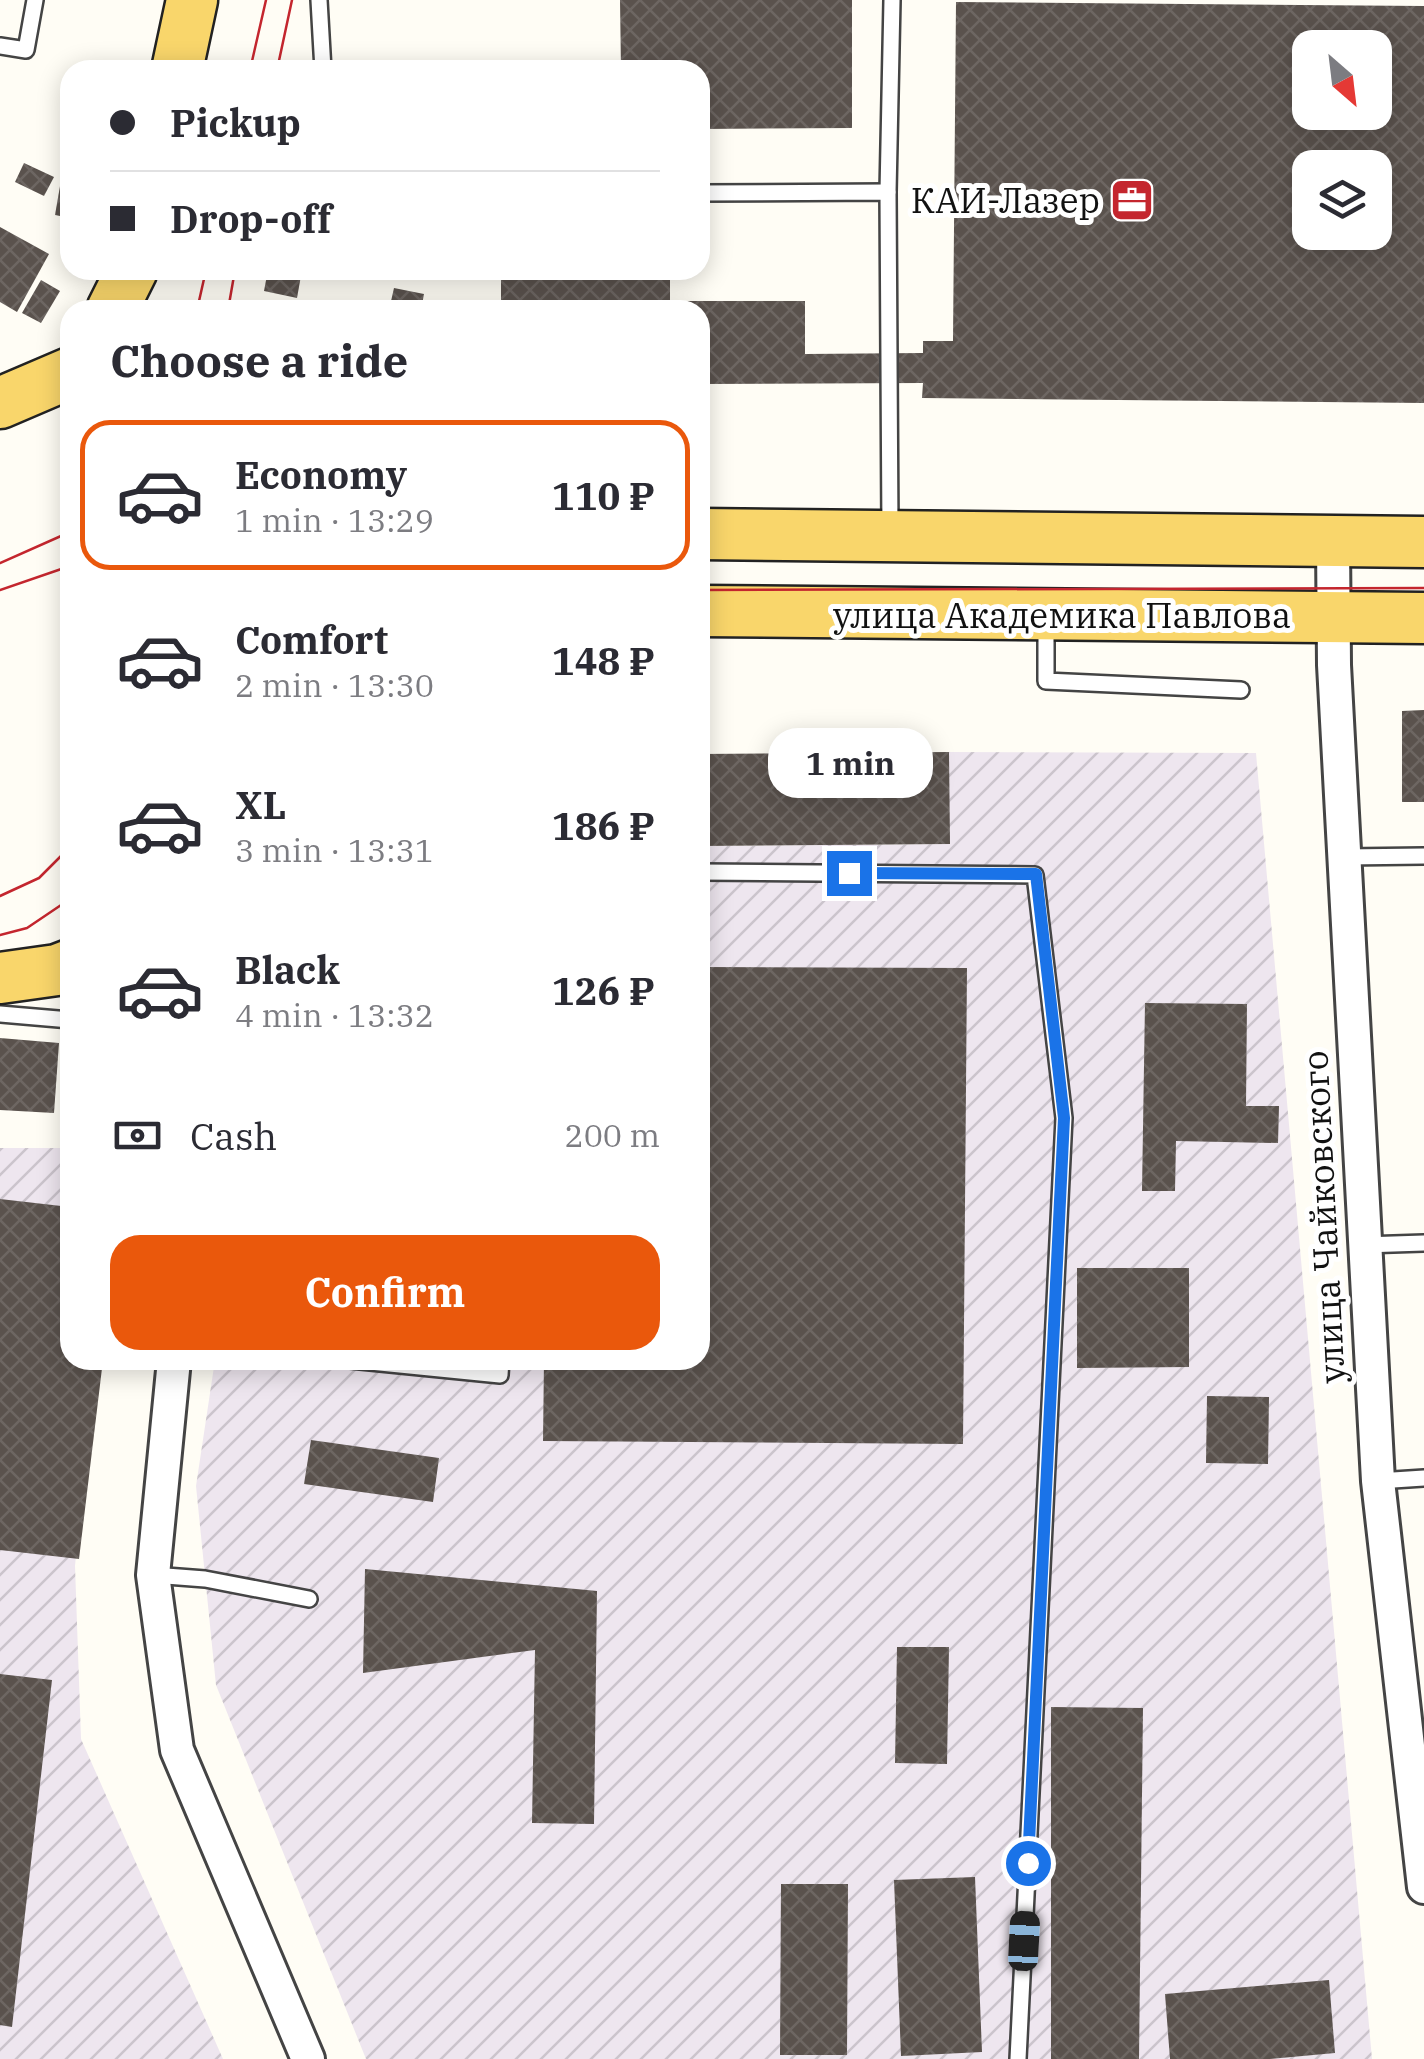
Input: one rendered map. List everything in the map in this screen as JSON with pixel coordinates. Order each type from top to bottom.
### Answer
[{"type":"main road","points":[[179,60],[192,0]]},
{"type":"main road","points":[[0,403],[60,376]]},
{"type":"main road","points":[[710,534],[1424,542]]},
{"type":"main road","name":"улица Академика Павлова","points":[[710,611],[1424,618]]},
{"type":"main road","points":[[0,978],[60,969]]},
{"type":"street","name":"улица Чайковского","points":[[1333,540],[1332,618],[1378,1482],[1424,1887]]},
{"type":"street","points":[[173,1370],[153,1576],[177,1750],[308,2059]]},
{"type":"lane","points":[[0,46],[26,50],[35,0]]},
{"type":"lane","points":[[320,0],[323,60]]},
{"type":"lane","points":[[890,536],[888,192],[892,0]]},
{"type":"lane","points":[[710,193],[888,192]]},
{"type":"lane","points":[[1046,616],[1046,681],[1241,690]]},
{"type":"lane","points":[[1345,857],[1424,856]]},
{"type":"lane","points":[[710,872],[1036,874],[1064,1118],[1018,2059]]},
{"type":"lane","points":[[0,1014],[60,1019]]},
{"type":"lane","points":[[1363,1245],[1424,1243]]},
{"type":"lane","points":[[444,1370],[500,1376],[500,1370]]},
{"type":"lane","points":[[1378,1482],[1424,1478]]},
{"type":"lane","points":[[153,1576],[206,1579],[309,1599]]},
{"type":"shaded area","points":[[949,752],[1256,753],[1372,2059],[366,2059],[216,1685],[196,1486],[213,1370],[710,1370],[710,846],[949,844]]},
{"type":"shaded area","points":[[0,1148],[60,1148],[60,1370],[94,1370],[75,1566],[81,1739],[223,2059],[0,2059]]},
{"type":"building","points":[[620,0],[852,0],[852,128],[710,129],[710,60],[621,60]]},
{"type":"building","name":"КАИ-Лазер","points":[[956,2],[1424,6],[1424,403],[922,398],[923,383],[710,384],[710,301],[805,301],[805,354],[923,353],[923,341],[953,341]]},
{"type":"building","points":[[24,163],[54,177],[44,196],[15,182]]},
{"type":"building","points":[[60,186],[60,216],[55,215]]},
{"type":"building","points":[[0,227],[49,254],[17,312],[0,302]]},
{"type":"building","points":[[41,280],[60,291],[41,323],[22,313]]},
{"type":"building","points":[[266,280],[300,280],[297,298],[264,291]]},
{"type":"building","name":"КАИ-Лазер","points":[[501,280],[670,280],[670,300],[501,300]]},
{"type":"building","points":[[394,288],[424,294],[423,300],[391,300]]},
{"type":"building","points":[[1424,710],[1424,802],[1402,802],[1402,711]]},
{"type":"building","points":[[949,752],[950,844],[710,846],[710,754]]},
{"type":"building","points":[[710,967],[967,968],[963,1444],[543,1441],[544,1370],[710,1370]]},
{"type":"building","points":[[1145,1003],[1247,1004],[1246,1106],[1279,1106],[1278,1143],[1176,1141],[1175,1191],[1142,1191]]},
{"type":"building","points":[[0,1038],[59,1043],[54,1113],[0,1110]]},
{"type":"building","points":[[0,1199],[60,1206],[60,1370],[102,1370],[79,1559],[0,1550]]},
{"type":"building","points":[[1077,1268],[1189,1268],[1189,1367],[1077,1368]]},
{"type":"building","points":[[1207,1396],[1269,1397],[1268,1464],[1206,1463]]},
{"type":"building","points":[[311,1440],[439,1458],[433,1502],[304,1484]]},
{"type":"building","points":[[365,1569],[597,1591],[594,1824],[532,1823],[535,1650],[363,1673]]},
{"type":"building","points":[[897,1647],[949,1647],[947,1764],[895,1763]]},
{"type":"building","points":[[0,1674],[52,1680],[12,2027],[0,2025]]},
{"type":"building","points":[[1051,1707],[1143,1708],[1139,2059],[1051,2059]]},
{"type":"building","points":[[975,1877],[982,2052],[901,2056],[894,1880]]},
{"type":"building","points":[[781,1884],[848,1884],[847,2055],[780,2055]]},
{"type":"building","points":[[1329,1980],[1335,2053],[1270,2059],[1170,2059],[1165,1994]]},
{"type":"tram line","points":[[252,60],[266,0]]},
{"type":"tram line","points":[[279,60],[292,0]]},
{"type":"tram line","points":[[199,300],[204,280]]},
{"type":"tram line","points":[[230,300],[233,280]]},
{"type":"tram line","points":[[0,563],[60,536]]},
{"type":"tram line","points":[[0,590],[60,569]]},
{"type":"tram line","points":[[710,590],[1424,588]]},
{"type":"tram line","points":[[0,896],[39,878],[60,857]]},
{"type":"tram line","points":[[0,935],[27,928],[60,906]]},
{"type":"place","name":"КАИ-Лазер","points":[[1132,200]]},
{"type":"route","points":[[849,873],[1036,874],[1064,1118],[1028,1863]]}]
